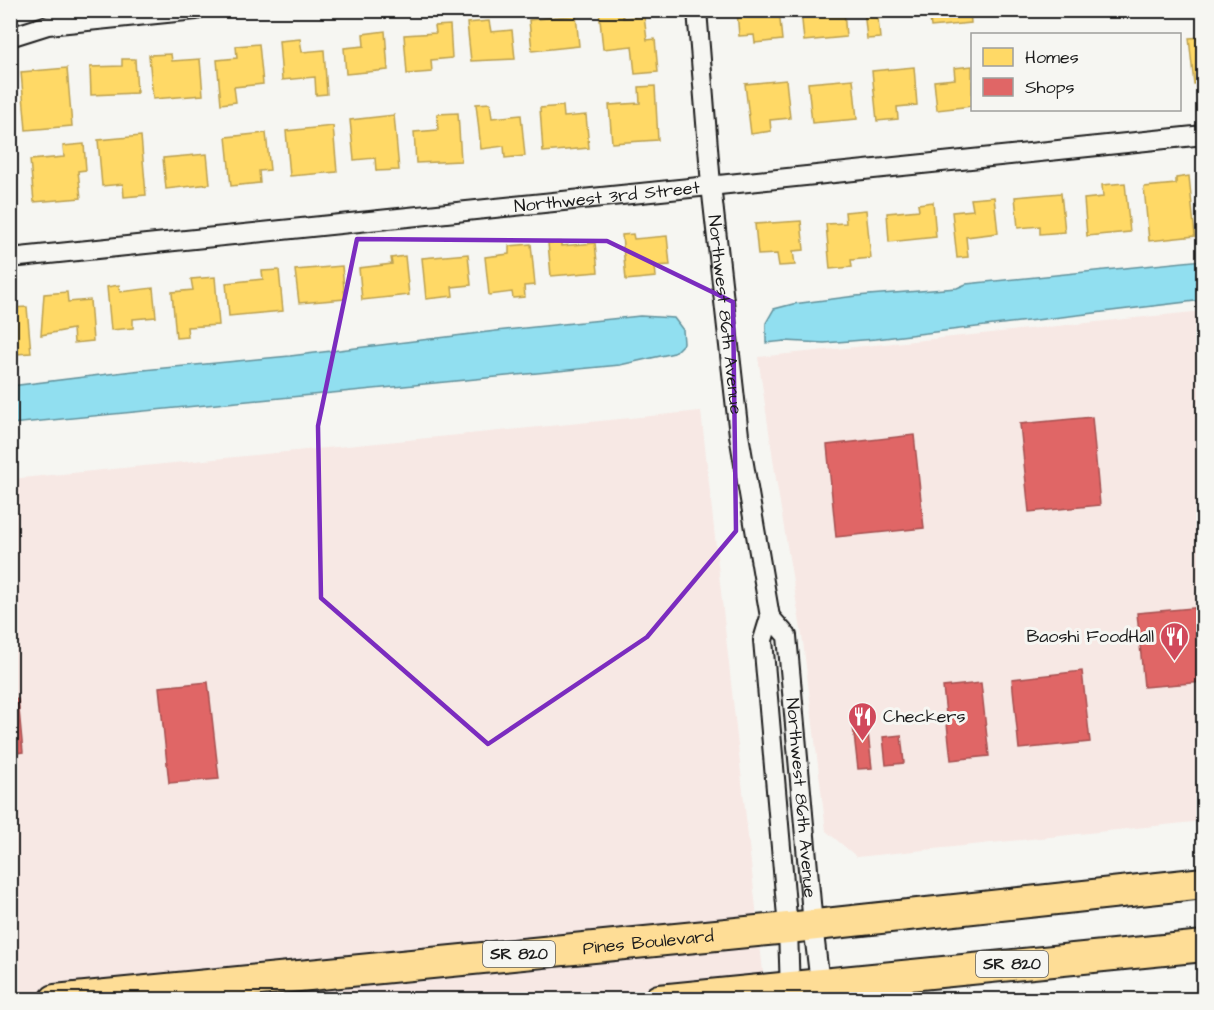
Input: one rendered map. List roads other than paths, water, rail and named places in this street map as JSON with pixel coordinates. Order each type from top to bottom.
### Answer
[{"type":"highway","name":"Pines Boulevard","points":[[55,999],[151,994],[1203,883]]},
{"type":"highway","name":"SR 820","points":[[658,999],[821,991],[1203,946]]},
{"type":"street","points":[[11,36],[48,25],[196,10]]},
{"type":"street","name":"Northwest 86th Avenue","points":[[697,10],[711,185],[739,435],[770,617],[787,636],[800,927],[790,993]]},
{"type":"street","name":"Northwest 3rd Street","points":[[10,258],[1203,135]]},
{"type":"street","name":"Northwest 86th Avenue","points":[[800,927],[821,991]]},
{"type":"water","points":[[1203,260],[1203,300],[876,339],[824,343],[785,341],[766,343],[766,323],[774,309],[793,304]]},
{"type":"water","points":[[640,316],[674,318],[683,330],[684,343],[674,353],[620,365],[11,424],[11,386]]},
{"type":"place","name":"Baoshi FoodHall","points":[[1175,662]]},
{"type":"place","name":"Checkers","points":[[862,742]]}]
